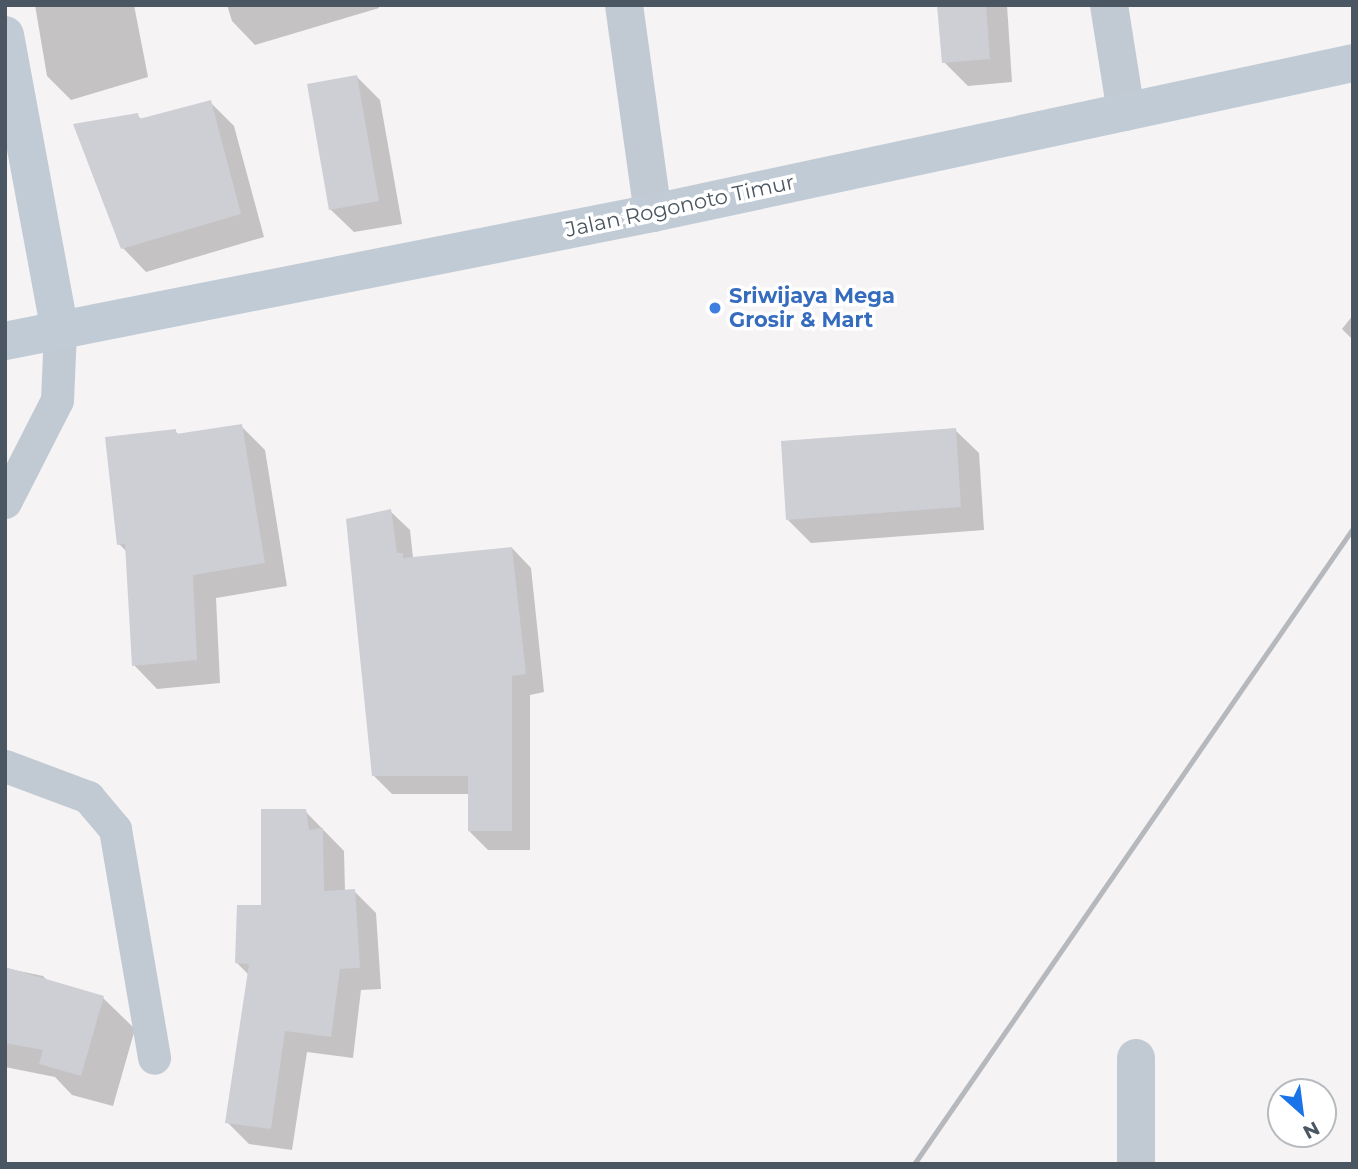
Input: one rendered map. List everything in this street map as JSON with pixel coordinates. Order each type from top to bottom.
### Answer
[{"type":"main road","points":[[5,35],[60,331]]},
{"type":"main road","name":"Jalan Rogonoto Timur","points":[[5,341],[653,213],[1353,63]]},
{"type":"street","points":[[625,5],[653,213]]},
{"type":"street","points":[[1109,5],[1126,112]]},
{"type":"street","points":[[1136,1058],[1136,1164]]},
{"type":"lane","points":[[5,502],[57,400],[60,331]]},
{"type":"lane","points":[[5,766],[88,797],[115,828],[154,1058]]},
{"type":"building","points":[[937,5],[986,5],[990,59],[942,63]]},
{"type":"building","points":[[357,75],[379,201],[329,210],[307,84]]},
{"type":"building","points":[[211,100],[241,214],[121,249],[73,124],[138,113],[139,119]]},
{"type":"building","points":[[242,424],[265,563],[193,575],[197,660],[132,666],[125,544],[117,545],[105,437],[176,429],[176,434]]},
{"type":"building","points":[[956,428],[961,507],[786,520],[781,441]]},
{"type":"building","points":[[391,509],[397,553],[403,553],[403,558],[512,547],[526,674],[512,676],[512,831],[468,831],[468,776],[372,776],[346,519]]},
{"type":"building","points":[[261,809],[306,809],[309,830],[323,828],[324,891],[355,889],[360,968],[340,969],[331,1037],[285,1031],[271,1129],[225,1123],[249,964],[235,963],[237,905],[261,905]]},
{"type":"building","points":[[5,967],[104,996],[81,1076],[39,1064],[43,1050],[5,1043]]},
{"type":"railway","points":[[914,1164],[1353,528]]},
{"type":"place","name":"Sriwijaya Mega Grosir & Mart","points":[[715,308]]}]
